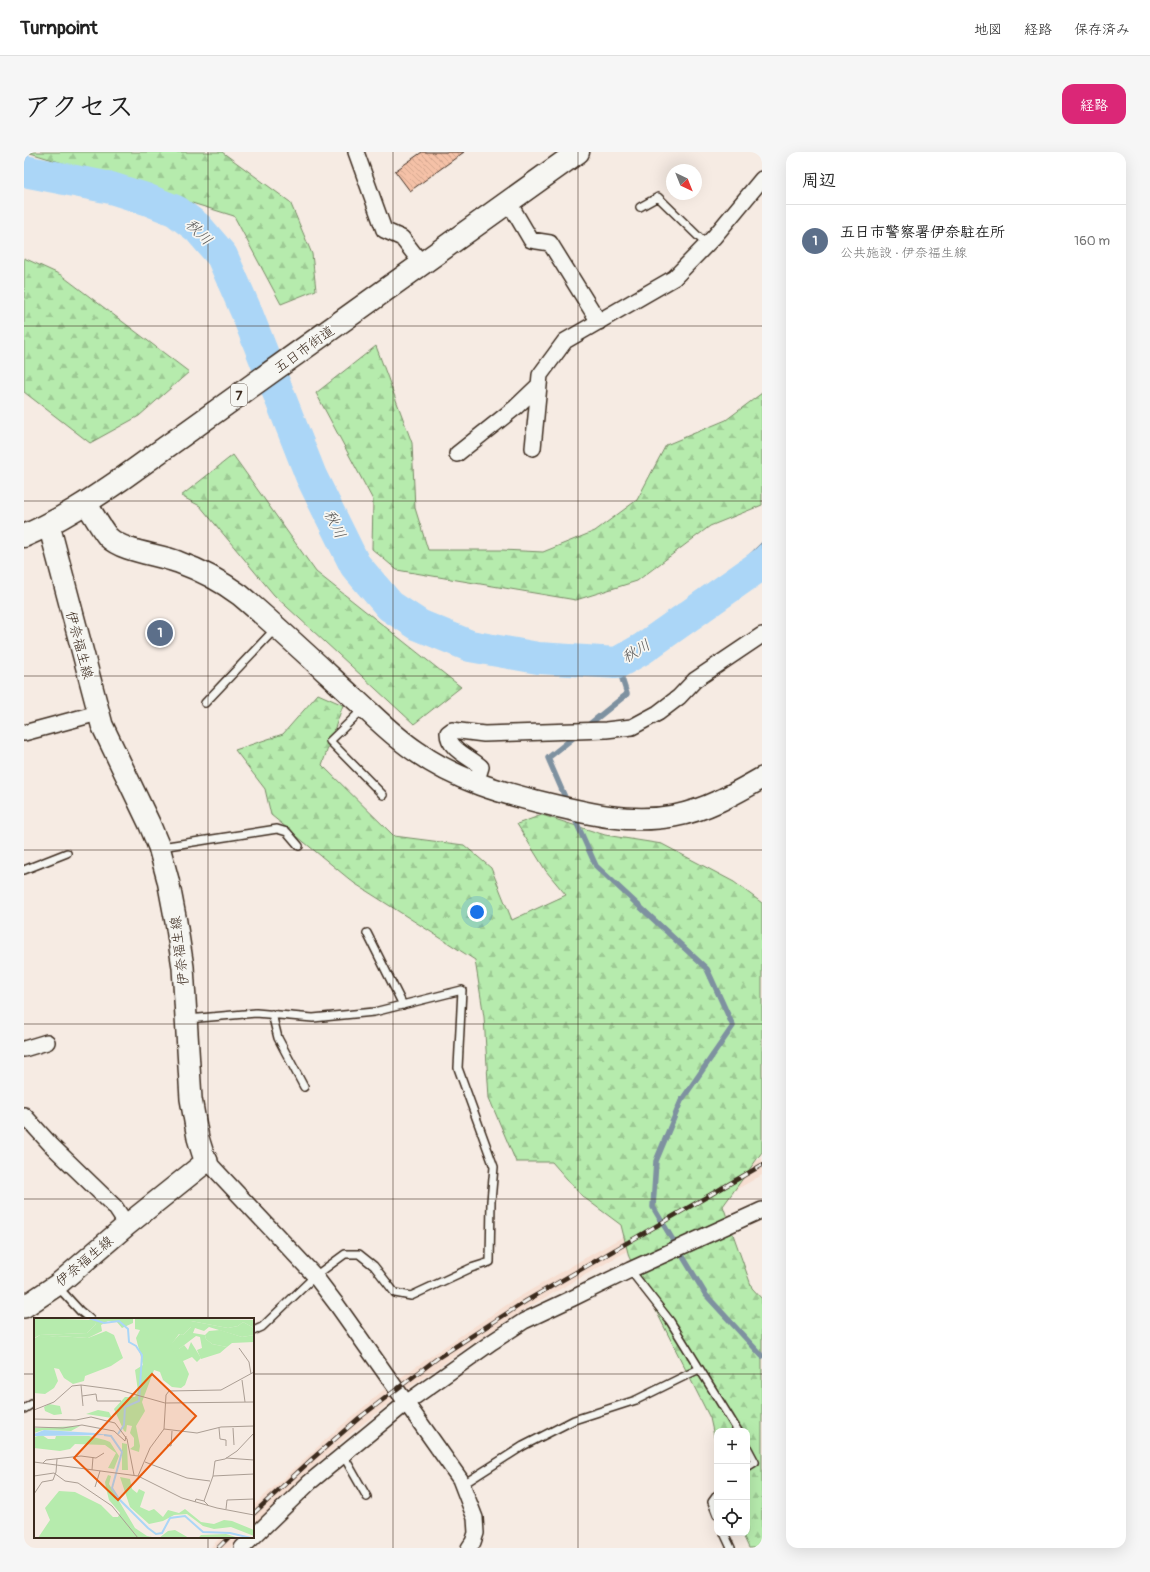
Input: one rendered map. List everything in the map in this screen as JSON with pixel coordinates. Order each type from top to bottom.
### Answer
[{"type":"main road","name":"五日市街道","points":[[24,536],[49,525],[86,503],[123,478],[578,152]]},
{"type":"main road","points":[[86,503],[106,533],[114,541],[129,548],[174,560],[210,576],[240,595],[417,753],[442,768],[476,784],[522,798],[582,813],[623,818],[650,819],[673,816],[705,808],[762,778]]},
{"type":"main road","name":"伊奈福生線","points":[[24,1307],[57,1285],[127,1224],[207,1161],[203,1154],[194,1122],[185,1019],[183,967],[168,880],[159,848],[149,823],[102,725],[49,525]]},
{"type":"street","points":[[356,152],[384,230],[402,238],[422,264]]},
{"type":"street","points":[[533,448],[540,375],[565,341],[674,278],[707,245],[762,179]]},
{"type":"street","points":[[508,201],[531,240],[550,243],[599,322]]},
{"type":"street","points":[[457,454],[516,407],[539,385]]},
{"type":"street","points":[[476,784],[480,767],[452,746],[448,738],[448,733],[452,730],[484,734],[606,730],[632,727],[658,713],[679,698],[695,680],[762,635]]},
{"type":"street","points":[[24,733],[98,713]]},
{"type":"street","points":[[24,1049],[47,1042]]},
{"type":"street","points":[[24,1115],[52,1146],[115,1207],[127,1224]]},
{"type":"street","points":[[207,1161],[315,1276],[460,1479],[475,1518],[476,1533],[469,1548]]},
{"type":"street","points":[[254,1536],[310,1482],[406,1403],[524,1321],[630,1270],[762,1210]]},
{"type":"street","points":[[242,1548],[252,1538]]},
{"type":"lane","points":[[640,207],[658,197],[707,245]]},
{"type":"lane","points":[[205,703],[276,627]]},
{"type":"lane","points":[[364,707],[330,740],[383,795]]},
{"type":"lane","points":[[159,848],[277,829],[287,832],[299,846]]},
{"type":"lane","points":[[24,870],[66,853]]},
{"type":"lane","points":[[366,932],[403,1005]]},
{"type":"lane","points":[[185,1019],[256,1013],[313,1018],[374,1012],[462,990],[458,1068],[494,1167],[491,1202],[490,1262],[471,1268],[411,1296],[395,1292],[374,1266],[359,1254],[345,1254],[315,1276],[262,1327],[254,1331]]},
{"type":"lane","points":[[272,1014],[278,1038],[304,1087]]},
{"type":"lane","points":[[630,1270],[670,1322],[736,1428]]},
{"type":"lane","points":[[57,1285],[80,1311],[89,1318]]},
{"type":"lane","points":[[462,1485],[524,1446],[574,1420],[636,1400],[699,1369]]},
{"type":"lane","points":[[24,1409],[34,1403]]},
{"type":"lane","points":[[750,1452],[756,1462],[750,1465]]},
{"type":"lane","points":[[343,1455],[367,1497]]},
{"type":"lane","points":[[725,1536],[731,1548]]},
{"type":"shaded area","points":[[762,1158],[762,1175],[525,1309],[406,1390],[397,1380],[514,1300]]},
{"type":"shaded area","points":[[387,1387],[395,1399],[353,1432],[304,1475],[254,1525],[254,1505],[333,1433]]},
{"type":"shaded area","points":[[220,1538],[240,1538],[230,1548],[210,1548]]},
{"type":"green space","points":[[27,152],[222,152],[290,202],[312,254],[316,290],[281,304],[234,216]]},
{"type":"green space","points":[[24,258],[61,275],[189,372],[139,416],[90,443],[24,392]]},
{"type":"green space","points":[[376,346],[412,443],[415,508],[428,550],[502,550],[543,552],[595,531],[637,500],[666,445],[726,420],[762,393],[762,505],[710,526],[637,581],[576,600],[397,570],[372,549],[373,500],[316,393]]},
{"type":"green space","points":[[233,455],[316,572],[461,687],[414,724],[274,595],[200,506],[181,496]]},
{"type":"green space","points":[[318,694],[343,705],[322,765],[394,836],[464,845],[491,868],[512,920],[566,895],[546,871],[517,824],[542,815],[605,835],[662,844],[734,882],[762,903],[762,1152],[723,1206],[752,1288],[762,1299],[762,1548],[749,1548],[743,1536],[750,1536],[750,1428],[714,1428],[714,1436],[710,1418],[629,1257],[621,1225],[582,1196],[552,1162],[516,1162],[489,1098],[484,1017],[475,960],[354,883],[271,815],[265,789],[235,750],[283,734]]},
{"type":"water","points":[[762,542],[762,571],[654,641],[725,578]]},
{"type":"building","points":[[422,152],[464,152],[410,191],[395,171]]},
{"type":"waterway","name":"秋川","points":[[24,171],[111,188],[146,199],[176,211],[198,228],[222,256],[246,311],[311,476],[355,565],[390,606],[419,625],[470,646],[538,658],[617,663],[642,649],[762,564]]},
{"type":"waterway","points":[[586,727],[627,694],[617,663]]},
{"type":"waterway","points":[[568,804],[548,758],[578,734]]},
{"type":"waterway","points":[[573,815],[596,866],[707,969],[733,1026],[681,1101],[656,1161],[653,1207],[706,1295],[762,1356]]},
{"type":"railway","points":[[254,1513],[359,1418],[439,1357],[526,1301],[762,1165]]},
{"type":"railway","points":[[218,1548],[228,1538]]},
{"type":"place","name":"五日市警察署伊奈駐在所","points":[[160,633]]}]
